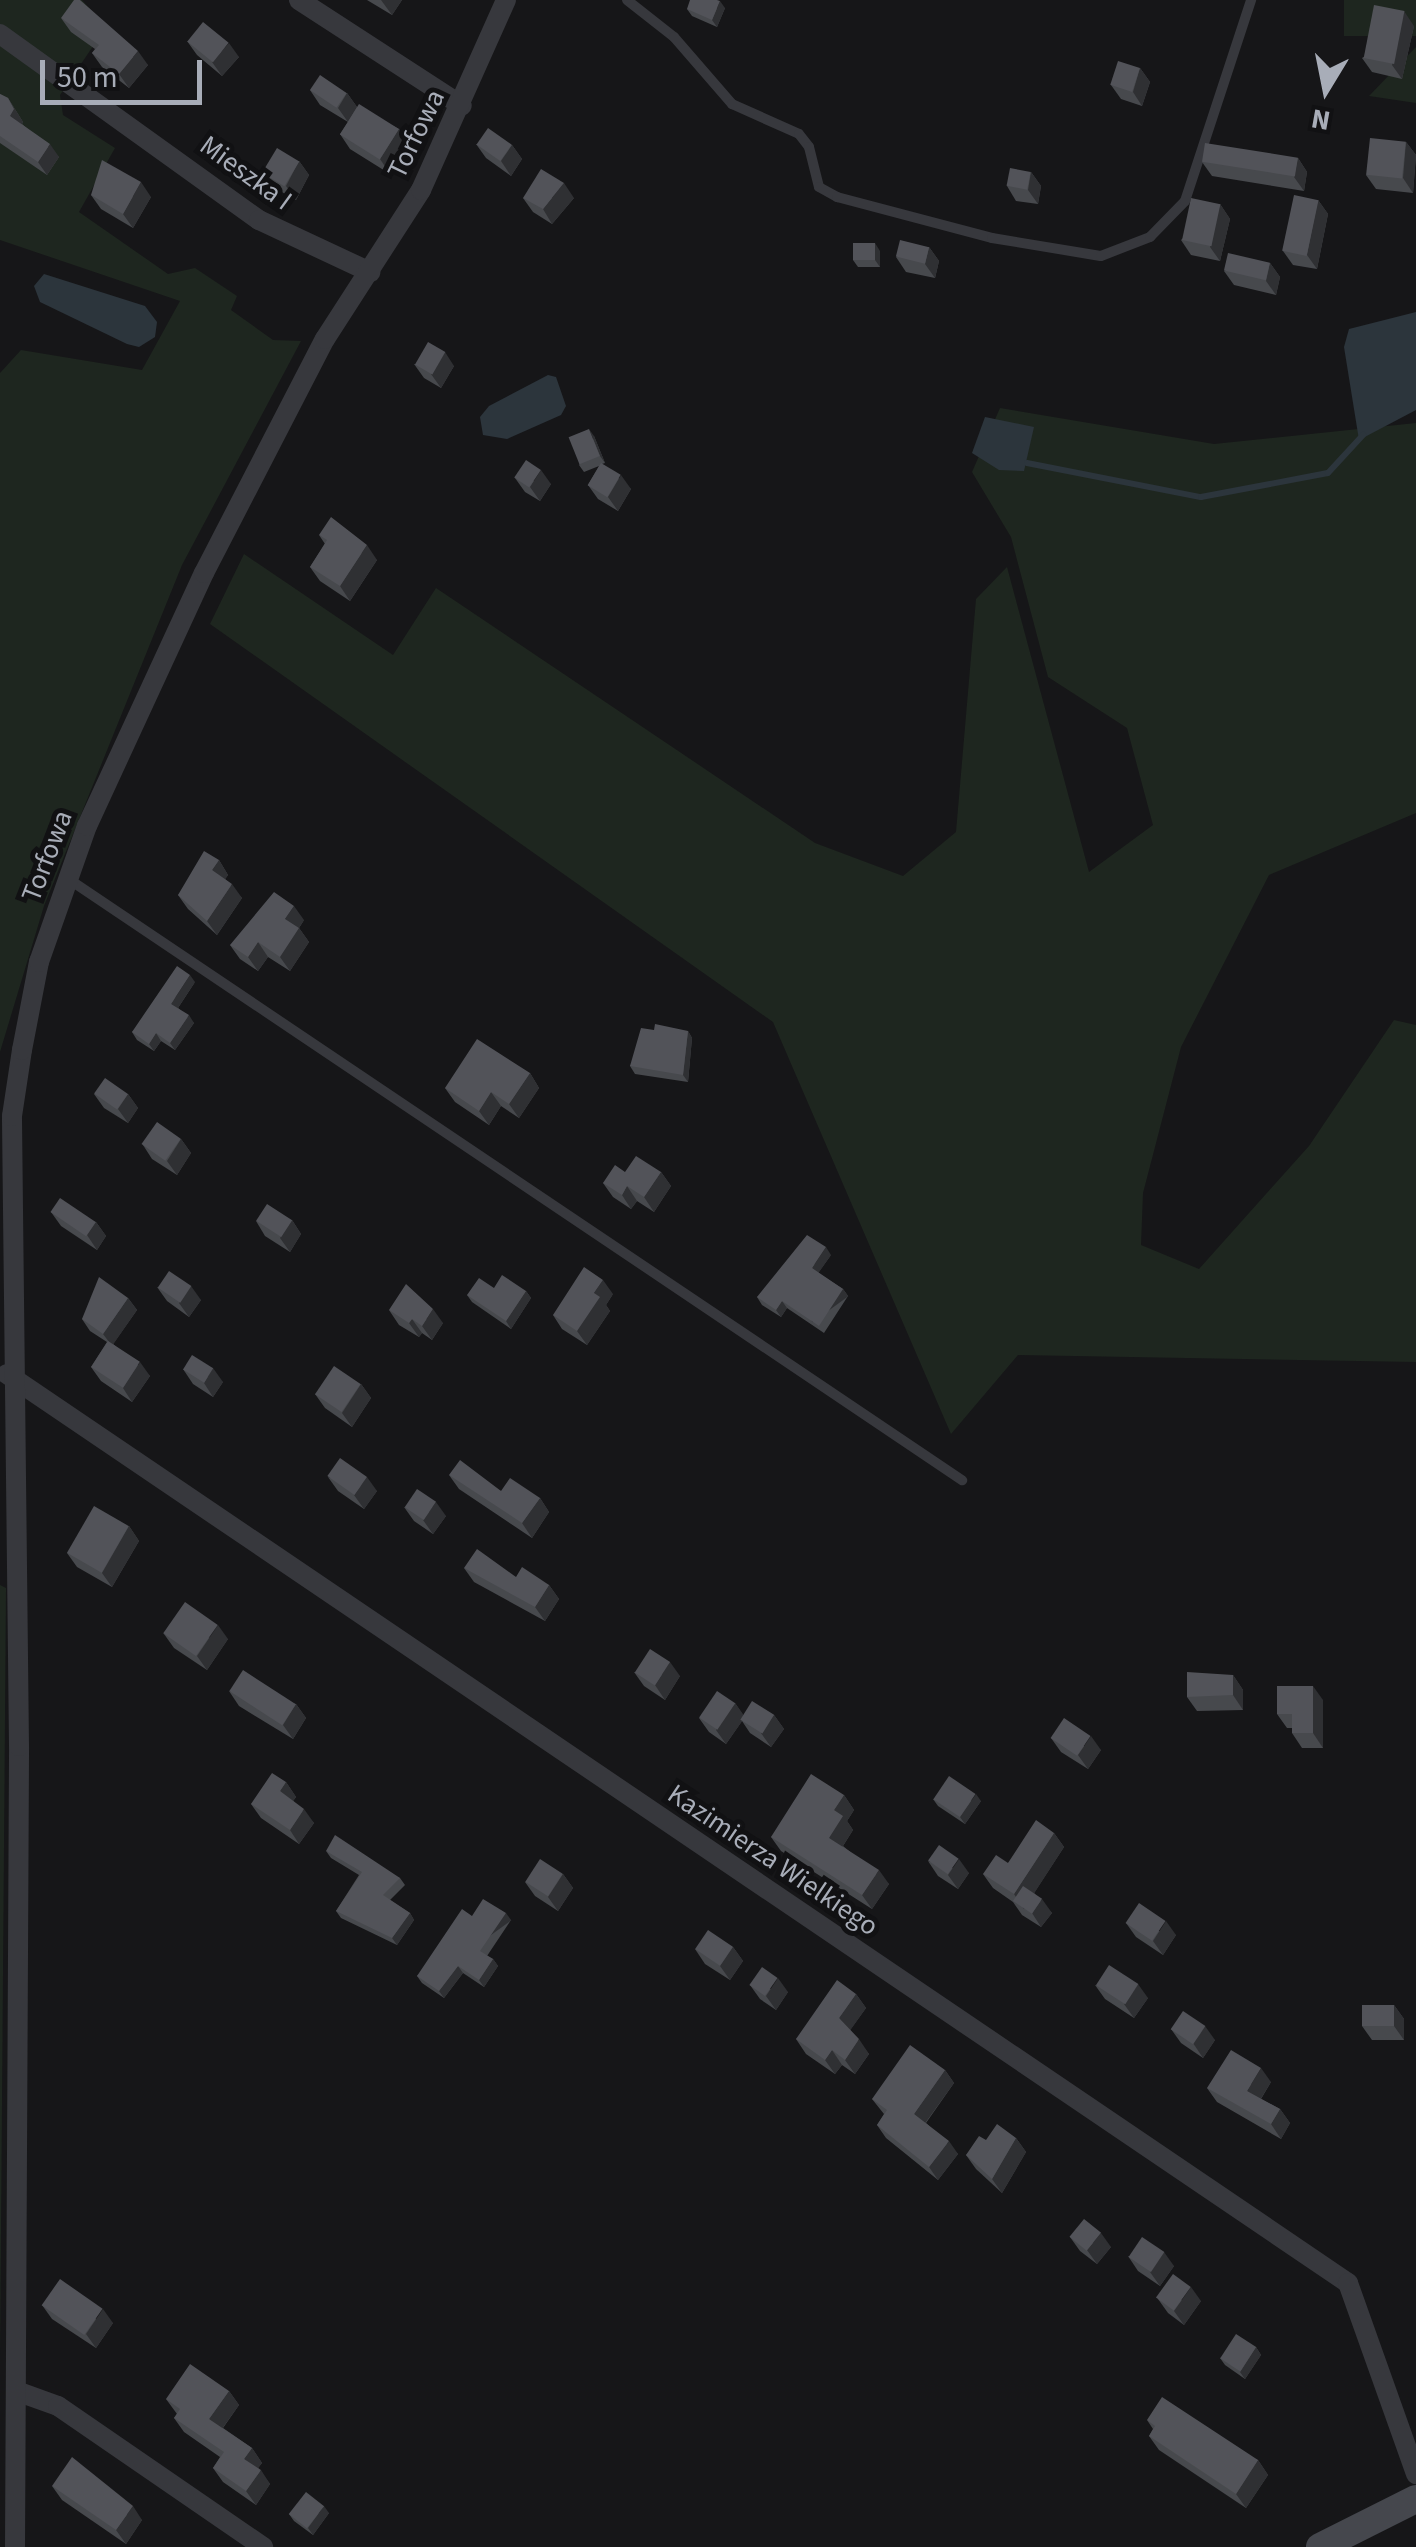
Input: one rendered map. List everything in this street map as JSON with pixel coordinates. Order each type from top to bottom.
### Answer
[{"type":"street","points":[[299,0],[462,106]]},
{"type":"street","name":"Torfowa","points":[[15,2547],[18,2392],[7,1374],[12,1116],[39,962],[66,878],[204,573],[326,339],[421,190],[462,106],[506,0]]},
{"type":"street","name":"Mieszka I","points":[[0,34],[259,220],[370,272]]},
{"type":"street","name":"Kazimierza Wielkiego","points":[[7,1374],[1348,2284],[1416,2474]]},
{"type":"street","points":[[18,2392],[58,2406],[263,2547]]},
{"type":"street","points":[[1328,2545],[1416,2499]]},
{"type":"lane","points":[[627,0],[674,38],[732,104],[799,134],[809,146],[818,186],[836,198],[992,238],[1101,256],[1150,237],[1186,201],[1251,0]]},
{"type":"lane","points":[[66,878],[962,1480]]},
{"type":"shaded area","points":[[0,0],[82,0],[106,27],[60,95],[63,115],[115,148],[79,212],[168,274],[195,268],[237,296],[231,310],[273,340],[301,341],[182,565],[44,906],[0,1052],[0,373],[21,350],[142,370],[180,301],[0,240]]},
{"type":"shaded area","points":[[1344,0],[1416,0],[1416,36],[1344,36]]},
{"type":"shaded area","points":[[1416,47],[1416,103],[1369,96]]},
{"type":"shaded area","points":[[44,274],[145,306],[157,322],[155,337],[139,347],[127,344],[40,302],[34,286]]},
{"type":"shaded area","points":[[1416,312],[1416,410],[1359,440],[1344,347],[1349,329]]},
{"type":"shaded area","points":[[548,375],[556,377],[566,406],[561,415],[507,439],[483,435],[480,417],[489,406]]},
{"type":"shaded area","points":[[1000,408],[1214,444],[1416,423],[1416,813],[1269,875],[1181,1047],[1143,1193],[1141,1245],[1199,1269],[1309,1146],[1394,1020],[1416,1025],[1416,1362],[1018,1355],[951,1434],[773,1022],[210,624],[244,554],[393,655],[436,588],[815,843],[903,876],[956,832],[976,599],[1007,567],[1089,872],[1153,825],[1127,728],[1048,677],[1011,537],[972,472]]},
{"type":"shaded area","points":[[985,417],[1034,427],[1024,471],[999,470],[972,453]]},
{"type":"shaded area","points":[[0,1585],[6,1588],[0,2360]]},
{"type":"building","points":[[74,0],[80,0],[138,51],[119,74],[92,53],[99,45],[61,18]]},
{"type":"building","points":[[690,0],[720,1],[712,20],[687,9]]},
{"type":"building","points":[[1374,5],[1404,11],[1394,64],[1364,58]]},
{"type":"building","points":[[203,22],[229,43],[213,62],[187,41]]},
{"type":"building","points":[[1118,61],[1140,68],[1132,92],[1110,85]]},
{"type":"building","points":[[320,75],[347,93],[336,108],[310,90]]},
{"type":"building","points":[[0,94],[8,98],[14,109],[10,116],[50,144],[38,162],[0,136]]},
{"type":"building","points":[[359,104],[399,129],[380,159],[340,135]]},
{"type":"building","points":[[488,128],[512,145],[500,161],[477,144]]},
{"type":"building","points":[[1370,138],[1406,142],[1402,179],[1366,175]]},
{"type":"building","points":[[1205,143],[1298,158],[1295,176],[1202,162]]},
{"type":"building","points":[[277,148],[299,161],[284,186],[262,173]]},
{"type":"building","points":[[102,160],[141,182],[123,214],[91,195]]},
{"type":"building","points":[[1010,168],[1031,172],[1027,190],[1007,186]]},
{"type":"building","points":[[541,169],[564,183],[543,209],[523,198]]},
{"type":"building","points":[[1294,195],[1318,200],[1307,256],[1282,251]]},
{"type":"building","points":[[1191,198],[1220,204],[1211,246],[1182,240]]},
{"type":"building","points":[[900,240],[929,247],[925,264],[896,256]]},
{"type":"building","points":[[853,243],[875,243],[875,260],[853,260]]},
{"type":"building","points":[[1228,253],[1270,263],[1266,280],[1224,271]]},
{"type":"building","points":[[428,342],[445,352],[432,375],[415,365]]},
{"type":"building","points":[[589,429],[600,456],[579,464],[569,437]]},
{"type":"building","points":[[526,460],[541,470],[529,487],[514,477]]},
{"type":"building","points":[[601,463],[621,475],[607,497],[588,485]]},
{"type":"building","points":[[331,517],[367,545],[340,586],[310,567],[327,540],[319,535]]},
{"type":"building","points":[[204,851],[219,860],[212,870],[232,884],[207,921],[178,895]]},
{"type":"building","points":[[274,892],[294,906],[285,919],[299,928],[280,957],[258,942],[248,957],[230,945]]},
{"type":"building","points":[[177,966],[190,975],[171,1004],[189,1015],[170,1043],[156,1033],[149,1044],[132,1032]]},
{"type":"building","points":[[655,1024],[688,1031],[683,1075],[630,1066],[641,1028],[654,1030]]},
{"type":"building","points":[[477,1039],[530,1073],[509,1104],[491,1092],[479,1111],[445,1088]]},
{"type":"building","points":[[105,1078],[128,1094],[117,1110],[94,1094]]},
{"type":"building","points":[[157,1122],[181,1139],[165,1161],[142,1144]]},
{"type":"building","points":[[636,1156],[661,1172],[644,1197],[627,1186],[622,1195],[603,1183],[615,1165],[625,1172]]},
{"type":"building","points":[[60,1198],[96,1222],[86,1236],[50,1212]]},
{"type":"building","points":[[267,1204],[292,1220],[281,1237],[256,1221]]},
{"type":"building","points":[[807,1235],[826,1247],[812,1268],[843,1289],[819,1326],[782,1301],[776,1310],[757,1297]]},
{"type":"building","points":[[584,1267],[603,1280],[594,1293],[600,1297],[577,1331],[553,1315]]},
{"type":"building","points":[[169,1271],[191,1286],[180,1303],[158,1288]]},
{"type":"building","points":[[502,1275],[526,1291],[506,1321],[467,1295],[479,1278],[494,1288]]},
{"type":"building","points":[[99,1277],[128,1298],[103,1334],[82,1319]]},
{"type":"building","points":[[406,1284],[433,1309],[422,1326],[389,1310]]},
{"type":"building","points":[[108,1341],[140,1362],[123,1388],[91,1367]]},
{"type":"building","points":[[192,1355],[213,1368],[204,1383],[183,1369]]},
{"type":"building","points":[[334,1366],[361,1384],[342,1412],[315,1394]]},
{"type":"building","points":[[340,1458],[367,1477],[354,1495],[327,1476]]},
{"type":"building","points":[[460,1460],[501,1491],[510,1478],[540,1498],[522,1523],[449,1475]]},
{"type":"building","points":[[417,1489],[436,1502],[424,1520],[405,1507]]},
{"type":"building","points":[[94,1506],[129,1526],[102,1573],[67,1553]]},
{"type":"building","points":[[477,1549],[516,1577],[522,1567],[549,1585],[535,1607],[464,1568]]},
{"type":"building","points":[[185,1602],[218,1625],[196,1656],[163,1633]]},
{"type":"building","points":[[650,1649],[670,1662],[655,1686],[635,1672]]},
{"type":"building","points":[[243,1670],[296,1704],[282,1725],[229,1691]]},
{"type":"building","points":[[1187,1672],[1233,1675],[1233,1695],[1187,1697]]},
{"type":"building","points":[[1277,1686],[1313,1686],[1313,1733],[1292,1733],[1292,1714],[1277,1714]]},
{"type":"building","points":[[717,1691],[735,1703],[717,1730],[699,1718]]},
{"type":"building","points":[[752,1701],[774,1715],[762,1733],[740,1720]]},
{"type":"building","points":[[1064,1718],[1091,1736],[1077,1756],[1051,1738]]},
{"type":"building","points":[[272,1773],[286,1782],[280,1791],[304,1809],[290,1830],[251,1804]]},
{"type":"building","points":[[811,1774],[844,1795],[834,1810],[843,1816],[829,1838],[879,1870],[862,1895],[771,1837]]},
{"type":"building","points":[[949,1776],[976,1794],[960,1817],[933,1799]]},
{"type":"building","points":[[1036,1820],[1054,1833],[1014,1894],[983,1874],[996,1855],[1008,1863]]},
{"type":"building","points":[[335,1835],[400,1878],[383,1895],[410,1913],[392,1938],[336,1911],[362,1872],[326,1851]]},
{"type":"building","points":[[939,1845],[959,1859],[948,1874],[928,1861]]},
{"type":"building","points":[[540,1859],[563,1874],[548,1896],[525,1882]]},
{"type":"building","points":[[1023,1886],[1042,1899],[1032,1914],[1013,1901]]},
{"type":"building","points":[[483,1899],[506,1913],[480,1951],[493,1959],[479,1980],[458,1966],[439,1991],[417,1976],[462,1909],[472,1916]]},
{"type":"building","points":[[1139,1903],[1166,1921],[1152,1941],[1126,1923]]},
{"type":"building","points":[[708,1930],[733,1947],[720,1966],[695,1949]]},
{"type":"building","points":[[1109,1965],[1138,1984],[1125,2004],[1096,1985]]},
{"type":"building","points":[[762,1967],[778,1978],[765,1996],[749,1985]]},
{"type":"building","points":[[837,1980],[856,1994],[839,2018],[859,2039],[845,2060],[832,2050],[825,2060],[796,2039]]},
{"type":"building","points":[[1362,2005],[1394,2005],[1394,2026],[1362,2026]]},
{"type":"building","points":[[1183,2011],[1205,2026],[1193,2044],[1171,2029]]},
{"type":"building","points":[[910,2045],[945,2070],[914,2114],[949,2141],[929,2167],[877,2125],[887,2110],[872,2099]]},
{"type":"building","points":[[1231,2050],[1261,2068],[1247,2091],[1280,2109],[1271,2124],[1207,2088]]},
{"type":"building","points":[[997,2124],[1016,2138],[992,2179],[966,2155],[979,2136],[986,2140]]},
{"type":"building","points":[[1084,2219],[1101,2233],[1087,2251],[1070,2237]]},
{"type":"building","points":[[1142,2237],[1164,2252],[1151,2272],[1129,2257]]},
{"type":"building","points":[[1173,2274],[1191,2287],[1174,2310],[1156,2297]]},
{"type":"building","points":[[60,2279],[103,2309],[84,2335],[42,2305]]},
{"type":"building","points":[[1236,2334],[1256,2347],[1240,2371],[1220,2358]]},
{"type":"building","points":[[190,2364],[229,2391],[209,2419],[252,2448],[244,2459],[261,2470],[246,2491],[213,2468],[224,2452],[174,2418],[180,2409],[166,2399]]},
{"type":"building","points":[[1162,2397],[1258,2460],[1236,2494],[1149,2436],[1155,2426],[1147,2420]]},
{"type":"building","points":[[72,2457],[133,2506],[116,2530],[52,2486]]},
{"type":"building","points":[[306,2492],[324,2506],[307,2528],[289,2514]]},
{"type":"waterway","points":[[1027,463],[1201,497],[1328,473],[1363,435]]}]
